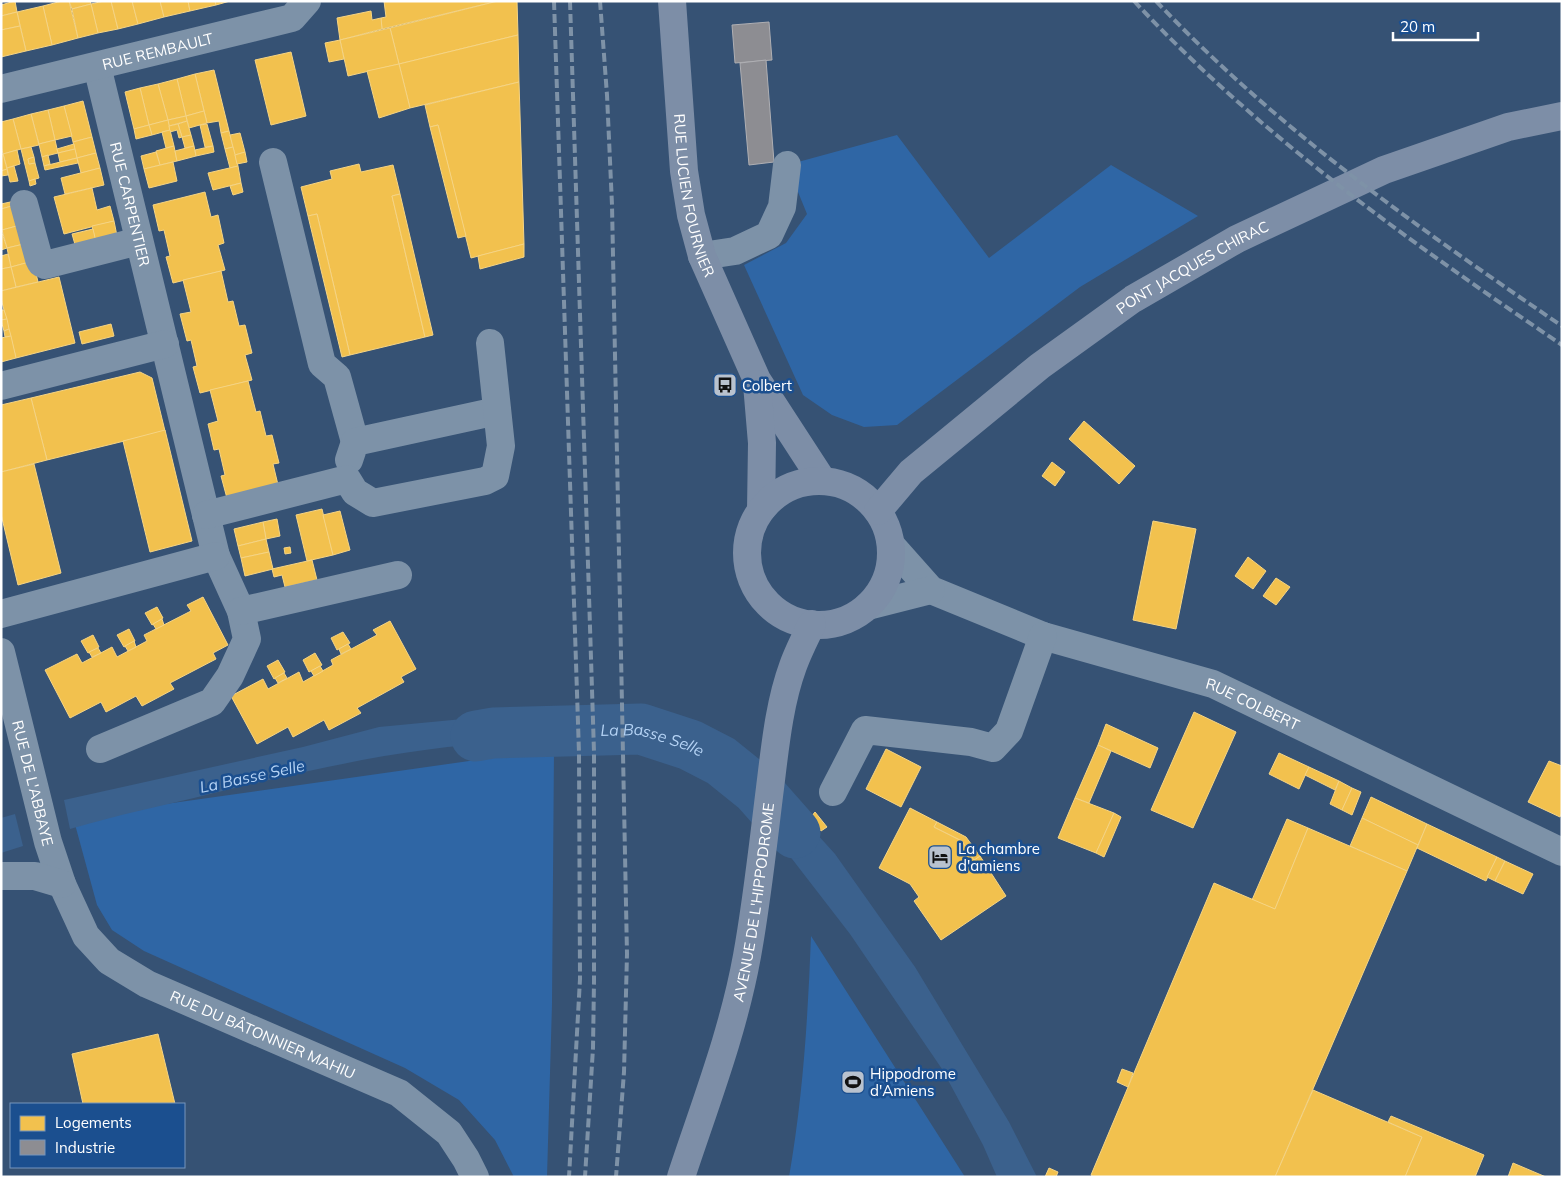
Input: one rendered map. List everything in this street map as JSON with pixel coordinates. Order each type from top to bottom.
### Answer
[{"type":"main road","name":"RUE LUCIEN FOURNIER","points":[[672,1],[684,172],[702,256],[757,380],[822,480]]},
{"type":"main road","name":"PONT JACQUES CHIRAC","points":[[878,511],[911,472],[1040,366],[1133,299],[1237,239],[1384,170],[1508,127],[1562,116]]},
{"type":"main road","name":"RUE LUCIEN FOURNIER","points":[[757,380],[762,444],[761,510]]},
{"type":"main road","points":[[822,480],[848,487],[860,494],[878,511],[891,545],[889,569],[882,588],[868,606],[853,616],[836,622],[812,624],[786,617],[770,604],[757,588],[749,567],[746,550],[749,529],[761,510],[778,493],[799,483],[822,480]]},
{"type":"main road","name":"AVENUE DE L'HIPPODROME","points":[[680,1177],[718,1070],[732,1023],[747,956],[774,751],[784,700],[793,666],[812,624]]},
{"type":"street","name":"RUE REMBAULT","points":[[1,89],[292,18],[307,2]]},
{"type":"street","name":"RUE CARPENTIER","points":[[97,66],[216,556],[241,611],[247,639],[230,676],[212,702],[100,748]]},
{"type":"street","points":[[273,162],[322,364],[337,377],[355,442],[347,479],[354,492],[373,503],[485,481],[495,476],[501,446],[490,343]]},
{"type":"street","points":[[702,256],[735,251],[769,235],[782,207],[787,164]]},
{"type":"street","points":[[24,204],[39,259],[45,265],[139,241]]},
{"type":"street","points":[[1,386],[165,344]]},
{"type":"street","points":[[355,442],[497,410]]},
{"type":"street","points":[[206,515],[347,479]]},
{"type":"street","name":"RUE COLBERT","points":[[891,545],[931,590],[1042,636],[1213,684],[1562,852]]},
{"type":"street","points":[[1,614],[216,556]]},
{"type":"street","points":[[241,611],[398,576]]},
{"type":"street","points":[[868,606],[931,590]]},
{"type":"street","points":[[833,792],[865,730],[970,742],[993,748],[1009,731],[1042,636]]},
{"type":"street","name":"RUE DE L'ABBAYE","points":[[1,652],[48,842],[62,884]]},
{"type":"street","points":[[1,876],[35,876],[62,884]]},
{"type":"street","name":"RUE DU BÂTONNIER MAHIU","points":[[62,884],[86,936],[109,961],[148,984],[399,1093],[449,1133],[475,1177]]},
{"type":"shaded area","points":[[897,135],[989,258],[1111,165],[1198,216],[1080,287],[897,425],[864,427],[832,415],[803,395],[744,265],[786,243],[807,214],[787,165]]},
{"type":"shaded area","points":[[554,749],[552,1004],[547,1177],[514,1177],[495,1140],[459,1100],[405,1068],[144,951],[112,930],[97,905],[73,817]]},
{"type":"shaded area","name":"Hippodrome d'Amiens","points":[[811,936],[965,1177],[789,1177],[798,1117],[804,1056]]},
{"type":"water","points":[[546,711],[546,743],[463,746],[379,757],[254,784],[70,829],[64,800],[303,747],[379,727]]},
{"type":"water","points":[[747,763],[797,812],[835,854],[915,967],[1009,1122],[1037,1177],[997,1177],[983,1145],[942,1069],[850,934],[745,798]]},
{"type":"water","points":[[15,814],[23,846],[1,853],[1,818]]},
{"type":"building: Logements","points":[[15,1],[17,12],[1,16],[1,5]]},
{"type":"building: Logements","points":[[69,1],[78,38],[52,45],[43,6]]},
{"type":"building: Logements","points":[[69,1],[90,1],[91,4],[72,9]]},
{"type":"building: Logements","points":[[111,1],[118,29],[98,33],[91,4]]},
{"type":"building: Logements","points":[[111,1],[132,1],[138,24],[118,29]]},
{"type":"building: Logements","points":[[132,1],[160,1],[164,17],[138,24]]},
{"type":"building: Logements","points":[[160,1],[188,1],[190,11],[164,17]]},
{"type":"building: Logements","points":[[188,1],[215,1],[216,5],[190,11]]},
{"type":"building: Logements","points":[[215,1],[230,1],[216,5]]},
{"type":"building: Logements","points":[[384,1],[498,1],[382,29],[381,18],[386,17]]},
{"type":"building: Logements","points":[[498,1],[517,1],[518,35],[399,64],[390,28]]},
{"type":"building: Logements","points":[[91,4],[98,33],[78,38],[72,9]]},
{"type":"building: Logements","points":[[43,6],[52,45],[26,51],[17,12]]},
{"type":"building: Logements","points":[[371,11],[372,20],[381,18],[382,29],[340,40],[337,18]]},
{"type":"building: Logements","points":[[17,12],[20,26],[1,30],[1,16]]},
{"type":"building: Logements","points":[[20,26],[26,51],[1,57],[1,30]]},
{"type":"building: Logements","points":[[390,28],[399,64],[348,76],[340,40]]},
{"type":"building: Logements","points":[[518,35],[519,82],[410,108],[399,64]]},
{"type":"building: Logements","points":[[340,40],[344,59],[329,62],[325,43]]},
{"type":"building: Logements","points":[[291,52],[306,116],[271,125],[255,60]]},
{"type":"building: Logements","points":[[399,64],[410,108],[379,118],[367,71]]},
{"type":"building: Logements","points":[[214,70],[229,131],[221,133],[219,121],[207,123],[195,74]]},
{"type":"building: Logements","points":[[195,74],[204,111],[186,116],[177,79]]},
{"type":"building: Logements","points":[[177,79],[186,116],[168,120],[158,84]]},
{"type":"building: Logements","points":[[519,82],[524,244],[471,258],[438,125],[430,127],[425,105]]},
{"type":"building: Logements","points":[[158,84],[168,120],[149,125],[140,88]]},
{"type":"building: Logements","points":[[140,88],[149,125],[134,129],[125,92]]},
{"type":"building: Logements","points":[[83,101],[92,137],[73,142],[64,106]]},
{"type":"building: Logements","points":[[64,106],[72,136],[55,140],[48,110]]},
{"type":"building: Logements","points":[[48,110],[55,140],[39,144],[31,114]]},
{"type":"building: Logements","points":[[204,111],[207,123],[189,128],[186,116]]},
{"type":"building: Logements","points":[[31,114],[39,145],[21,149],[13,119]]},
{"type":"building: Logements","points":[[186,116],[187,121],[169,126],[168,120]]},
{"type":"building: Logements","points":[[13,119],[21,149],[3,154],[1,122]]},
{"type":"building: Logements","points":[[168,120],[170,130],[152,135],[149,125]]},
{"type":"building: Logements","points":[[187,121],[191,135],[182,137],[178,124]]},
{"type":"building: Logements","points":[[178,124],[182,137],[179,138],[177,130],[170,132],[169,126]]},
{"type":"building: Logements","points":[[207,124],[213,146],[205,147],[200,125]]},
{"type":"building: Logements","points":[[149,125],[152,135],[136,139],[134,129]]},
{"type":"building: Logements","points":[[438,125],[466,236],[458,238],[430,127]]},
{"type":"building: Logements","points":[[170,130],[174,146],[166,148],[162,132]]},
{"type":"building: Logements","points":[[229,131],[233,147],[225,149],[221,133]]},
{"type":"building: Logements","points":[[240,133],[245,152],[235,155],[230,135]]},
{"type":"building: Logements","points":[[191,135],[194,146],[185,148],[182,137]]},
{"type":"building: Logements","points":[[92,137],[96,153],[77,158],[73,142]]},
{"type":"building: Logements","points":[[55,140],[58,153],[42,157],[39,144]]},
{"type":"building: Logements","points":[[74,144],[75,149],[58,153],[57,149]]},
{"type":"building: Logements","points":[[174,146],[177,161],[160,165],[156,151]]},
{"type":"building: Logements","points":[[194,146],[196,156],[177,161],[175,151]]},
{"type":"building: Logements","points":[[213,146],[214,152],[196,156],[195,150]]},
{"type":"building: Logements","points":[[31,147],[34,157],[28,159],[29,164],[35,163],[39,178],[29,181],[21,149]]},
{"type":"building: Logements","points":[[233,147],[238,166],[230,168],[225,149]]},
{"type":"building: Logements","points":[[75,149],[77,158],[60,162],[58,153]]},
{"type":"building: Logements","points":[[17,150],[20,164],[7,168],[3,154]]},
{"type":"building: Logements","points":[[156,152],[160,165],[144,169],[141,156]]},
{"type":"building: Logements","points":[[245,152],[247,162],[237,164],[235,155]]},
{"type":"building: Logements","points":[[96,153],[100,168],[81,173],[77,158]]},
{"type":"building: Logements","points":[[1,154],[3,154],[7,169],[1,171]]},
{"type":"building: Logements","points":[[48,155],[50,164],[44,166],[42,157]]},
{"type":"building: Logements","points":[[34,157],[35,163],[29,164],[28,159]]},
{"type":"building: Logements","points":[[77,158],[78,163],[45,170],[44,166]]},
{"type":"building: Logements","points":[[173,162],[177,181],[149,188],[144,169]]},
{"type":"building: Logements","points":[[359,164],[361,172],[393,165],[400,194],[392,196],[425,337],[350,355],[317,214],[308,216],[301,187],[332,179],[330,171]]},
{"type":"building: Logements","points":[[14,166],[18,181],[10,182],[7,168]]},
{"type":"building: Logements","points":[[238,166],[241,183],[213,190],[208,173]]},
{"type":"building: Logements","points":[[100,168],[104,185],[65,194],[61,178]]},
{"type":"building: Logements","points":[[7,169],[8,175],[1,176],[1,171]]},
{"type":"building: Logements","points":[[35,179],[36,184],[30,186],[29,181]]},
{"type":"building: Logements","points":[[241,183],[243,192],[233,195],[230,186]]},
{"type":"building: Logements","points":[[92,188],[97,210],[110,206],[114,221],[64,234],[54,197]]},
{"type":"building: Logements","points":[[205,192],[211,217],[218,215],[224,243],[218,245],[225,270],[173,283],[166,257],[170,256],[164,230],[159,231],[153,205]]},
{"type":"building: Logements","points":[[400,194],[433,335],[425,337],[392,196]]},
{"type":"building: Logements","points":[[15,201],[16,205],[1,209],[1,204]]},
{"type":"building: Logements","points":[[19,204],[24,224],[2,230],[1,209]]},
{"type":"building: Logements","points":[[317,214],[350,355],[342,357],[308,216]]},
{"type":"building: Logements","points":[[114,221],[118,241],[97,247],[92,226]]},
{"type":"building: Logements","points":[[24,224],[28,243],[7,248],[2,230]]},
{"type":"building: Logements","points":[[93,229],[96,242],[76,248],[72,234]]},
{"type":"building: Logements","points":[[1,230],[7,248],[1,250]]},
{"type":"building: Logements","points":[[28,243],[33,261],[11,267],[7,248]]},
{"type":"building: Logements","points":[[524,244],[524,257],[480,269],[478,256]]},
{"type":"building: Logements","points":[[8,254],[11,267],[1,269],[1,256]]},
{"type":"building: Logements","points":[[33,261],[38,282],[16,287],[11,267]]},
{"type":"building: Logements","points":[[11,267],[16,287],[1,291],[1,269]]},
{"type":"building: Logements","points":[[221,271],[228,302],[233,301],[239,326],[245,325],[252,353],[245,355],[252,380],[200,393],[193,367],[197,366],[191,340],[187,341],[180,314],[191,312],[183,280]]},
{"type":"building: Logements","points":[[59,277],[75,343],[16,358],[1,298],[1,291]]},
{"type":"building: Logements","points":[[1,310],[4,310],[7,319],[1,320]]},
{"type":"building: Logements","points":[[7,319],[9,329],[4,331],[1,320]]},
{"type":"building: Logements","points":[[111,324],[114,336],[82,344],[79,332]]},
{"type":"building: Logements","points":[[9,329],[11,336],[5,337],[4,331]]},
{"type":"building: Logements","points":[[11,336],[16,358],[1,362],[1,338]]},
{"type":"building: Logements","points":[[140,372],[152,378],[165,431],[47,460],[31,398]]},
{"type":"building: Logements","points":[[248,381],[256,412],[260,411],[266,436],[272,435],[279,463],[273,464],[279,489],[228,502],[221,476],[225,475],[219,449],[214,450],[208,424],[218,421],[210,390]]},
{"type":"building: Logements","points":[[31,398],[47,460],[1,472],[1,405]]},
{"type":"building: Logements","points":[[1084,421],[1135,466],[1119,484],[1069,439]]},
{"type":"building: Logements","points":[[165,430],[192,541],[150,552],[123,441]]},
{"type":"building: Logements","points":[[1052,462],[1065,472],[1055,486],[1042,476]]},
{"type":"building: Logements","points":[[34,464],[61,573],[18,585],[1,514],[1,472]]},
{"type":"building: Logements","points":[[322,509],[333,555],[307,561],[296,515]]},
{"type":"building: Logements","points":[[340,511],[350,550],[333,555],[323,515]]},
{"type":"building: Logements","points":[[277,519],[280,536],[266,539],[263,522]]},
{"type":"building: Logements","points":[[1153,521],[1196,529],[1176,629],[1133,620]]},
{"type":"building: Logements","points":[[263,522],[266,539],[238,546],[234,529]]},
{"type":"building: Logements","points":[[266,539],[269,552],[241,558],[238,546]]},
{"type":"building: Logements","points":[[290,547],[291,553],[285,554],[284,548]]},
{"type":"building: Logements","points":[[269,552],[273,569],[245,576],[241,558]]},
{"type":"building: Logements","points":[[1248,557],[1266,571],[1253,589],[1235,576]]},
{"type":"building: Logements","points":[[312,560],[317,580],[285,587],[282,575],[274,577],[272,569]]},
{"type":"building: Logements","points":[[1276,578],[1290,587],[1276,605],[1263,596]]},
{"type":"building: Logements","points":[[203,597],[228,645],[213,653],[216,659],[170,683],[174,689],[142,706],[136,696],[106,712],[101,702],[70,718],[45,670],[77,654],[82,663],[112,647],[117,657],[147,641],[144,635],[191,611],[187,605]]},
{"type":"building: Logements","points":[[157,607],[163,618],[152,625],[145,613]]},
{"type":"building: Logements","points":[[162,619],[164,625],[156,629],[153,624]]},
{"type":"building: Logements","points":[[390,621],[416,669],[401,677],[404,682],[357,708],[361,713],[329,730],[324,720],[293,737],[288,727],[257,744],[231,696],[263,679],[268,689],[299,672],[303,682],[333,665],[331,660],[377,635],[373,630]]},
{"type":"building: Logements","points":[[129,629],[135,641],[124,647],[117,635]]},
{"type":"building: Logements","points":[[343,632],[350,643],[337,650],[331,638]]},
{"type":"building: Logements","points":[[93,635],[99,647],[88,653],[81,641]]},
{"type":"building: Logements","points":[[134,641],[136,647],[128,651],[125,646]]},
{"type":"building: Logements","points":[[348,644],[351,649],[341,654],[339,649]]},
{"type":"building: Logements","points":[[98,648],[101,653],[92,657],[89,652]]},
{"type":"building: Logements","points":[[315,653],[322,665],[309,672],[303,660]]},
{"type":"building: Logements","points":[[278,660],[285,672],[274,679],[267,666]]},
{"type":"building: Logements","points":[[320,666],[323,671],[314,676],[311,671]]},
{"type":"building: Logements","points":[[284,673],[287,678],[278,683],[275,678]]},
{"type":"building: Logements","points":[[1194,712],[1236,732],[1193,828],[1151,810]]},
{"type":"building: Logements","points":[[1106,724],[1158,748],[1150,768],[1098,745]]},
{"type":"building: Logements","points":[[1098,745],[1111,751],[1089,803],[1075,798]]},
{"type":"building: Logements","points":[[886,749],[921,767],[901,807],[866,789]]},
{"type":"building: Logements","points":[[1279,753],[1309,767],[1299,789],[1269,774]]},
{"type":"building: Logements","points":[[1549,761],[1562,766],[1562,812],[1560,817],[1528,802]]},
{"type":"building: Logements","points":[[1309,767],[1339,781],[1335,790],[1305,775]]},
{"type":"building: Logements","points":[[1339,781],[1352,788],[1342,810],[1330,804]]},
{"type":"building: Logements","points":[[1352,788],[1361,792],[1352,815],[1342,810]]},
{"type":"building: Logements","points":[[1371,797],[1427,824],[1418,845],[1362,818]]},
{"type":"building: Logements","points":[[1075,798],[1114,813],[1096,853],[1058,838]]},
{"type":"building: Logements","points":[[910,808],[937,822],[934,827],[962,841],[974,860],[980,856],[1006,896],[941,940],[914,901],[919,897],[910,884],[879,868]]},
{"type":"building: Logements","points":[[815,812],[827,827],[821,831],[811,817]]},
{"type":"building: Logements","points":[[1114,813],[1121,817],[1104,857],[1096,853]]},
{"type":"building: Logements","points":[[1362,818],[1418,845],[1407,871],[1350,846]]},
{"type":"building: Logements","points":[[1287,819],[1308,828],[1275,909],[1252,900]]},
{"type":"building: Logements","points":[[937,822],[966,837],[980,856],[974,860],[962,841],[934,827]]},
{"type":"building: Logements","points":[[1427,824],[1497,857],[1486,881],[1417,848]]},
{"type":"building: Logements","points":[[1308,828],[1407,871],[1275,1177],[1094,1177],[1091,1175],[1214,883],[1275,909]]},
{"type":"building: Logements","points":[[1497,857],[1505,861],[1495,881],[1487,877]]},
{"type":"building: Logements","points":[[1505,861],[1533,874],[1523,894],[1495,881]]},
{"type":"building: Logements","points":[[158,1034],[175,1103],[83,1103],[72,1054]]},
{"type":"building: Logements","points":[[1122,1069],[1133,1073],[1128,1087],[1117,1082]]},
{"type":"building: Logements","points":[[1313,1090],[1422,1137],[1405,1177],[1275,1177]]},
{"type":"building: Logements","points":[[1391,1116],[1484,1155],[1475,1177],[1405,1177],[1422,1137],[1388,1122]]},
{"type":"building: Logements","points":[[1513,1163],[1546,1177],[1508,1177]]},
{"type":"building: Logements","points":[[1049,1168],[1058,1172],[1056,1177],[1045,1177]]},
{"type":"building: Industrie","points":[[769,22],[772,60],[735,63],[732,25]]},
{"type":"building: Industrie","points":[[766,60],[774,162],[749,165],[740,63]]},
{"type":"waterway","name":"La Basse Selle","points":[[476,736],[493,733],[641,729],[690,745],[721,761],[757,790],[795,833]]},
{"type":"railway","points":[[554,1],[579,753],[580,979],[569,1177]]},
{"type":"railway","points":[[570,1],[594,752],[593,1048],[585,1177]]},
{"type":"railway","points":[[600,1],[612,205],[627,954],[624,1072],[616,1177]]},
{"type":"railway","points":[[1134,1],[1182,50],[1233,97],[1338,185],[1449,267],[1562,345]]},
{"type":"railway","points":[[1156,1],[1250,92],[1299,134],[1402,214],[1562,326]]},
{"type":"place","name":"Colbert","points":[[725,385]]},
{"type":"place","name":"La chambre d'amiens","points":[[940,857]]},
{"type":"place","name":"Hippodrome d'Amiens","points":[[853,1082]]}]
